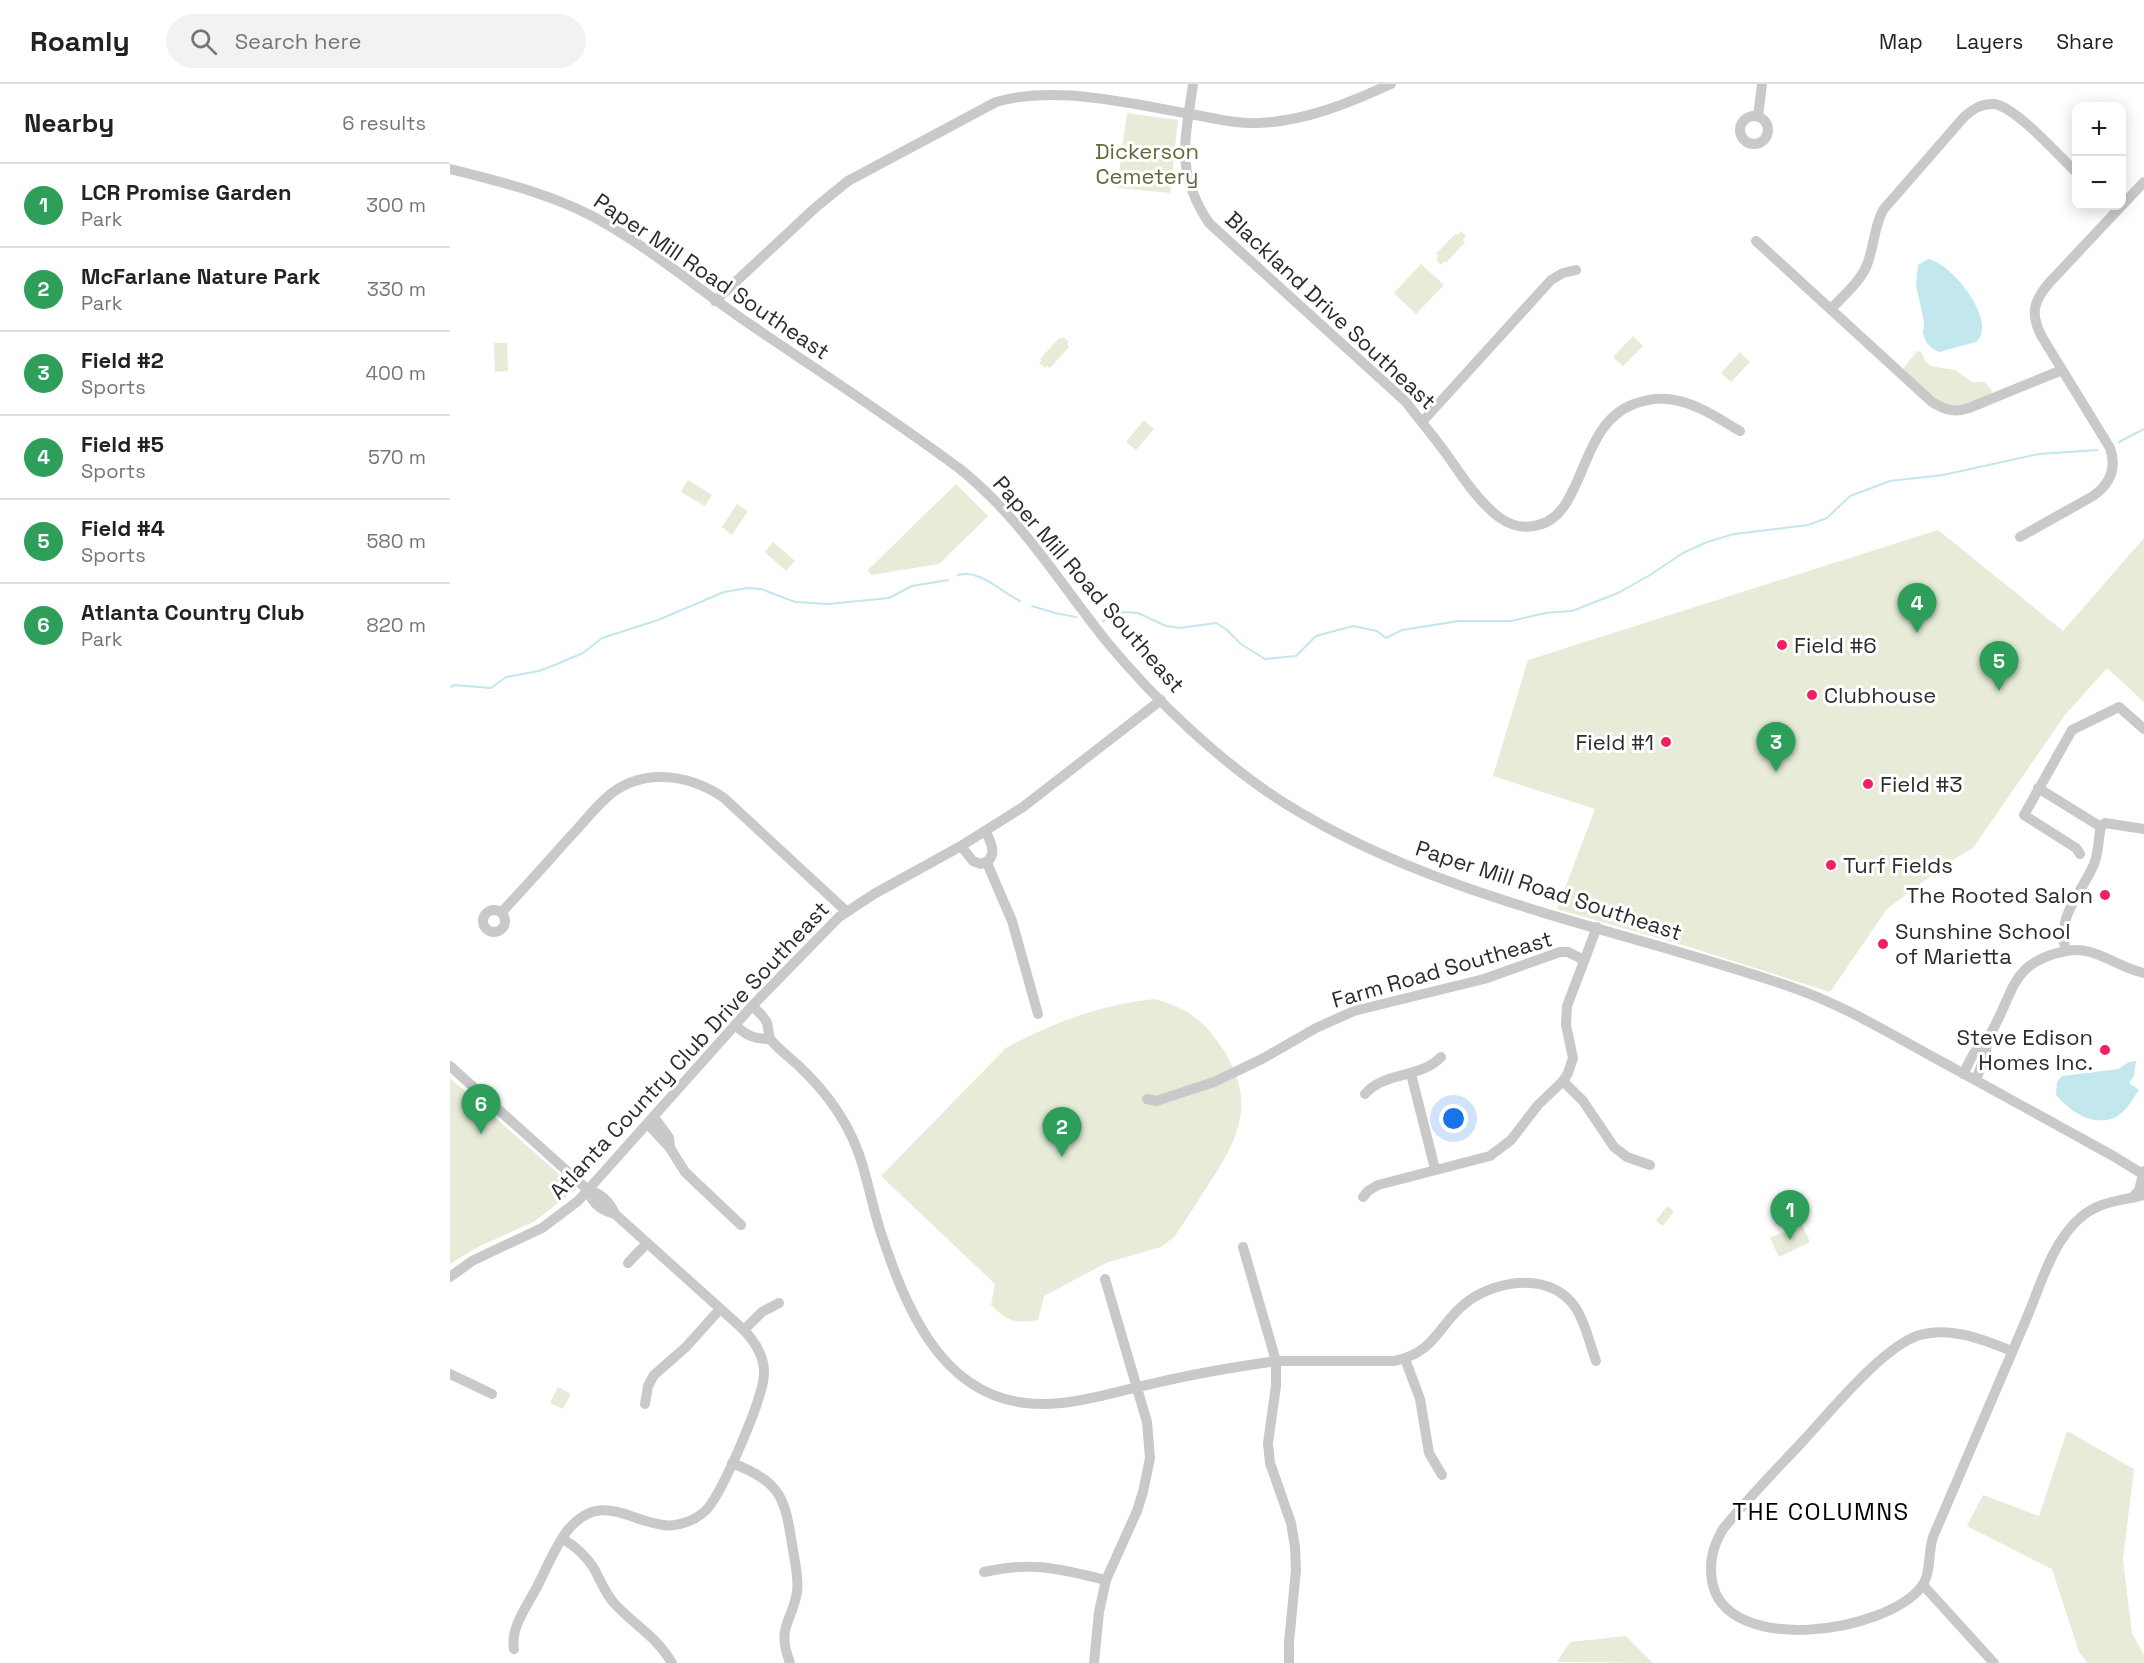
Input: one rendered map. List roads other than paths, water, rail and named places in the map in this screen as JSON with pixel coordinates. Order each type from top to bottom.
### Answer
[{"type":"street","name":"Blackland Drive Southeast","points":[[1193,84],[1184,160],[1194,198],[1209,223],[1405,401],[1462,476],[1492,511],[1511,524],[1531,527],[1548,522],[1561,511],[1567,503],[1596,436],[1611,418],[1630,405],[1651,399],[1682,402],[1740,431]]},
{"type":"street","points":[[714,301],[816,207],[848,181],[996,102],[1014,97],[1055,95],[1123,103],[1227,121],[1259,123],[1299,119],[1391,84]]},
{"type":"street","points":[[1758,117],[1762,84]]},
{"type":"street","points":[[1831,309],[1858,280],[1867,265],[1875,229],[1883,210],[1964,117],[1977,107],[1992,104],[2010,111],[2072,168]]},
{"type":"street","name":"Paper Mill Road Southeast","points":[[450,169],[537,193],[591,215],[640,246],[714,301],[941,454],[985,490],[1028,537],[1113,648],[1161,700],[1241,772],[1286,804],[1393,860],[1425,873],[1481,893],[1734,968],[1811,994],[1863,1019],[2143,1173]]},
{"type":"street","points":[[2126,198],[2144,182]]},
{"type":"street","points":[[2020,537],[2101,490],[2111,477],[2110,448],[2037,328],[2034,308],[2043,291],[2112,210]]},
{"type":"street","points":[[1756,241],[1932,402],[1947,410],[1961,411],[2062,370]]},
{"type":"street","points":[[1422,422],[1551,280],[1563,273],[1576,270]]},
{"type":"street","name":"Atlanta Country Club Drive Southeast","points":[[450,1277],[472,1261],[542,1228],[566,1211],[588,1190],[752,1006],[846,911],[985,831],[1051,786],[1161,700]]},
{"type":"street","points":[[2080,854],[2076,848],[2024,815],[2072,730],[2119,707],[2144,729]]},
{"type":"street","points":[[502,912],[605,799],[632,783],[662,777],[689,780],[724,798],[846,911]]},
{"type":"street","points":[[2038,788],[2101,827]]},
{"type":"street","points":[[2066,951],[2063,933],[2066,918],[2096,861],[2101,827],[2105,823],[2111,823],[2144,829]]},
{"type":"street","points":[[961,846],[973,861],[981,864],[987,863],[993,856],[993,848],[985,831]]},
{"type":"street","points":[[987,863],[1015,930],[1038,1014]]},
{"type":"street","points":[[1364,1197],[1368,1191],[1378,1185],[1490,1156],[1497,1152],[1511,1140],[1538,1105],[1563,1081],[1573,1058],[1566,1025],[1567,1005],[1597,927]]},
{"type":"street","points":[[1964,1074],[1977,1048],[1987,1040],[2021,972],[2039,959],[2080,949],[2090,951],[2126,969],[2144,972]]},
{"type":"street","name":"Farm Road Southeast","points":[[1147,1099],[1156,1101],[1214,1082],[1262,1059],[1316,1028],[1354,1011],[1484,979],[1560,952],[1568,952],[1584,960]]},
{"type":"street","points":[[752,1006],[768,1024],[770,1039],[822,1091],[851,1134],[861,1159],[880,1233],[922,1330],[932,1347],[943,1361],[968,1382],[984,1391],[1025,1403],[1054,1404],[1215,1370],[1276,1361],[1394,1361],[1404,1359],[1432,1342],[1460,1308],[1478,1295],[1525,1282],[1546,1286],[1566,1297],[1582,1320],[1596,1361]]},
{"type":"street","points":[[735,1025],[747,1036],[755,1039],[770,1039]]},
{"type":"street","points":[[1976,1080],[1986,1053],[1987,1040]]},
{"type":"street","points":[[1365,1094],[1371,1086],[1379,1082],[1430,1067],[1442,1057]]},
{"type":"street","points":[[450,1066],[588,1190],[606,1201],[615,1214],[744,1330],[756,1346],[763,1361],[764,1373],[760,1396],[732,1463],[709,1507],[691,1520],[665,1526],[615,1510],[603,1510],[584,1516],[567,1531],[513,1632],[514,1649]]},
{"type":"street","points":[[1411,1074],[1434,1169]]},
{"type":"street","points":[[1563,1081],[1583,1101],[1614,1147],[1627,1157],[1650,1165]]},
{"type":"street","points":[[651,1120],[685,1172],[741,1225]]},
{"type":"street","points":[[2012,1351],[1971,1337],[1938,1332],[1916,1335],[1892,1349],[1828,1413],[1723,1529],[1712,1551],[1711,1566],[1716,1596],[1724,1607],[1755,1625],[1778,1630],[1841,1625],[1873,1617],[1898,1606],[1923,1585],[1933,1537],[2054,1254],[2074,1223],[2083,1215],[2111,1201],[2139,1197],[2143,1173]]},
{"type":"street","points":[[628,1263],[647,1242]]},
{"type":"street","points":[[1243,1247],[1276,1361],[1276,1386],[1268,1443],[1270,1462],[1291,1523],[1295,1547],[1296,1570],[1289,1663]]},
{"type":"street","points":[[1094,1663],[1099,1612],[1106,1580],[1137,1511],[1148,1474],[1150,1442],[1147,1422],[1105,1280]]},
{"type":"street","points":[[1566,1297],[1574,1288]]},
{"type":"street","points":[[744,1330],[762,1312],[779,1303]]},
{"type":"street","points":[[645,1404],[648,1386],[654,1376],[686,1347],[720,1308]]},
{"type":"street","points":[[1404,1359],[1420,1399],[1428,1454],[1442,1475]]},
{"type":"street","points":[[450,1374],[492,1394]]},
{"type":"street","points":[[732,1463],[770,1482],[783,1501],[787,1513],[798,1581],[795,1602],[784,1631],[786,1652],[790,1663]]},
{"type":"street","points":[[563,1539],[579,1550],[613,1602],[651,1635],[672,1663]]},
{"type":"street","points":[[984,1572],[1033,1565],[1106,1580]]},
{"type":"street","points":[[1923,1585],[1994,1663]]},
{"type":"water","points":[[1928,259],[1949,271],[1970,295],[1982,322],[1982,333],[1976,342],[1939,352],[1926,342],[1916,285],[1918,265]]},
{"type":"water","points":[[2136,1061],[2134,1076],[2129,1083],[2139,1090],[2125,1110],[2114,1118],[2097,1120],[2081,1116],[2056,1095],[2057,1082],[2062,1076],[2118,1069],[2129,1062]]},
{"type":"waterway","points":[[2119,442],[2144,429]]},
{"type":"waterway","points":[[1103,621],[1124,612],[1138,613],[1166,626],[1180,628],[1216,623],[1226,629],[1241,644],[1265,659],[1296,656],[1316,636],[1353,626],[1377,631],[1386,638],[1402,630],[1459,621],[1511,621],[1545,613],[1572,611],[1618,593],[1683,553],[1707,542],[1734,534],[1808,525],[1827,518],[1850,496],[1890,481],[1943,475],[2039,454],[2097,450]]},
{"type":"waterway","points":[[958,575],[966,574],[982,578],[1020,601]]},
{"type":"waterway","points":[[450,687],[454,685],[491,688],[506,677],[539,671],[557,664],[583,653],[602,638],[658,620],[724,592],[747,588],[761,589],[795,602],[828,604],[889,598],[912,586],[948,580]]},
{"type":"waterway","points":[[1032,606],[1076,617]]},
{"type":"place","name":"Field #5","points":[[1917,633]]},
{"type":"place","name":"Field #6","points":[[1782,645]]},
{"type":"place","name":"Field #4","points":[[1999,691]]},
{"type":"place","name":"Clubhouse","points":[[1812,695]]},
{"type":"place","name":"Field #1","points":[[1666,742]]},
{"type":"place","name":"Field #2","points":[[1776,772]]},
{"type":"place","name":"Field #3","points":[[1868,784]]},
{"type":"place","name":"Turf Fields","points":[[1831,865]]},
{"type":"place","name":"The Rooted Salon","points":[[2105,895]]},
{"type":"place","name":"Sunshine School of Marietta","points":[[1883,944]]},
{"type":"place","name":"Steve Edison Homes Inc.","points":[[2105,1050]]},
{"type":"place","name":"Atlanta Country Club","points":[[481,1134]]},
{"type":"place","name":"McFarlane Nature Park","points":[[1062,1157]]},
{"type":"place","name":"LCR Promise Garden","points":[[1790,1240]]},
{"type":"district","name":"THE COLUMNS","points":[[1821,1512]]},
{"type":"park label","name":"Dickerson Cemetery","points":[[1147,164]]}]
